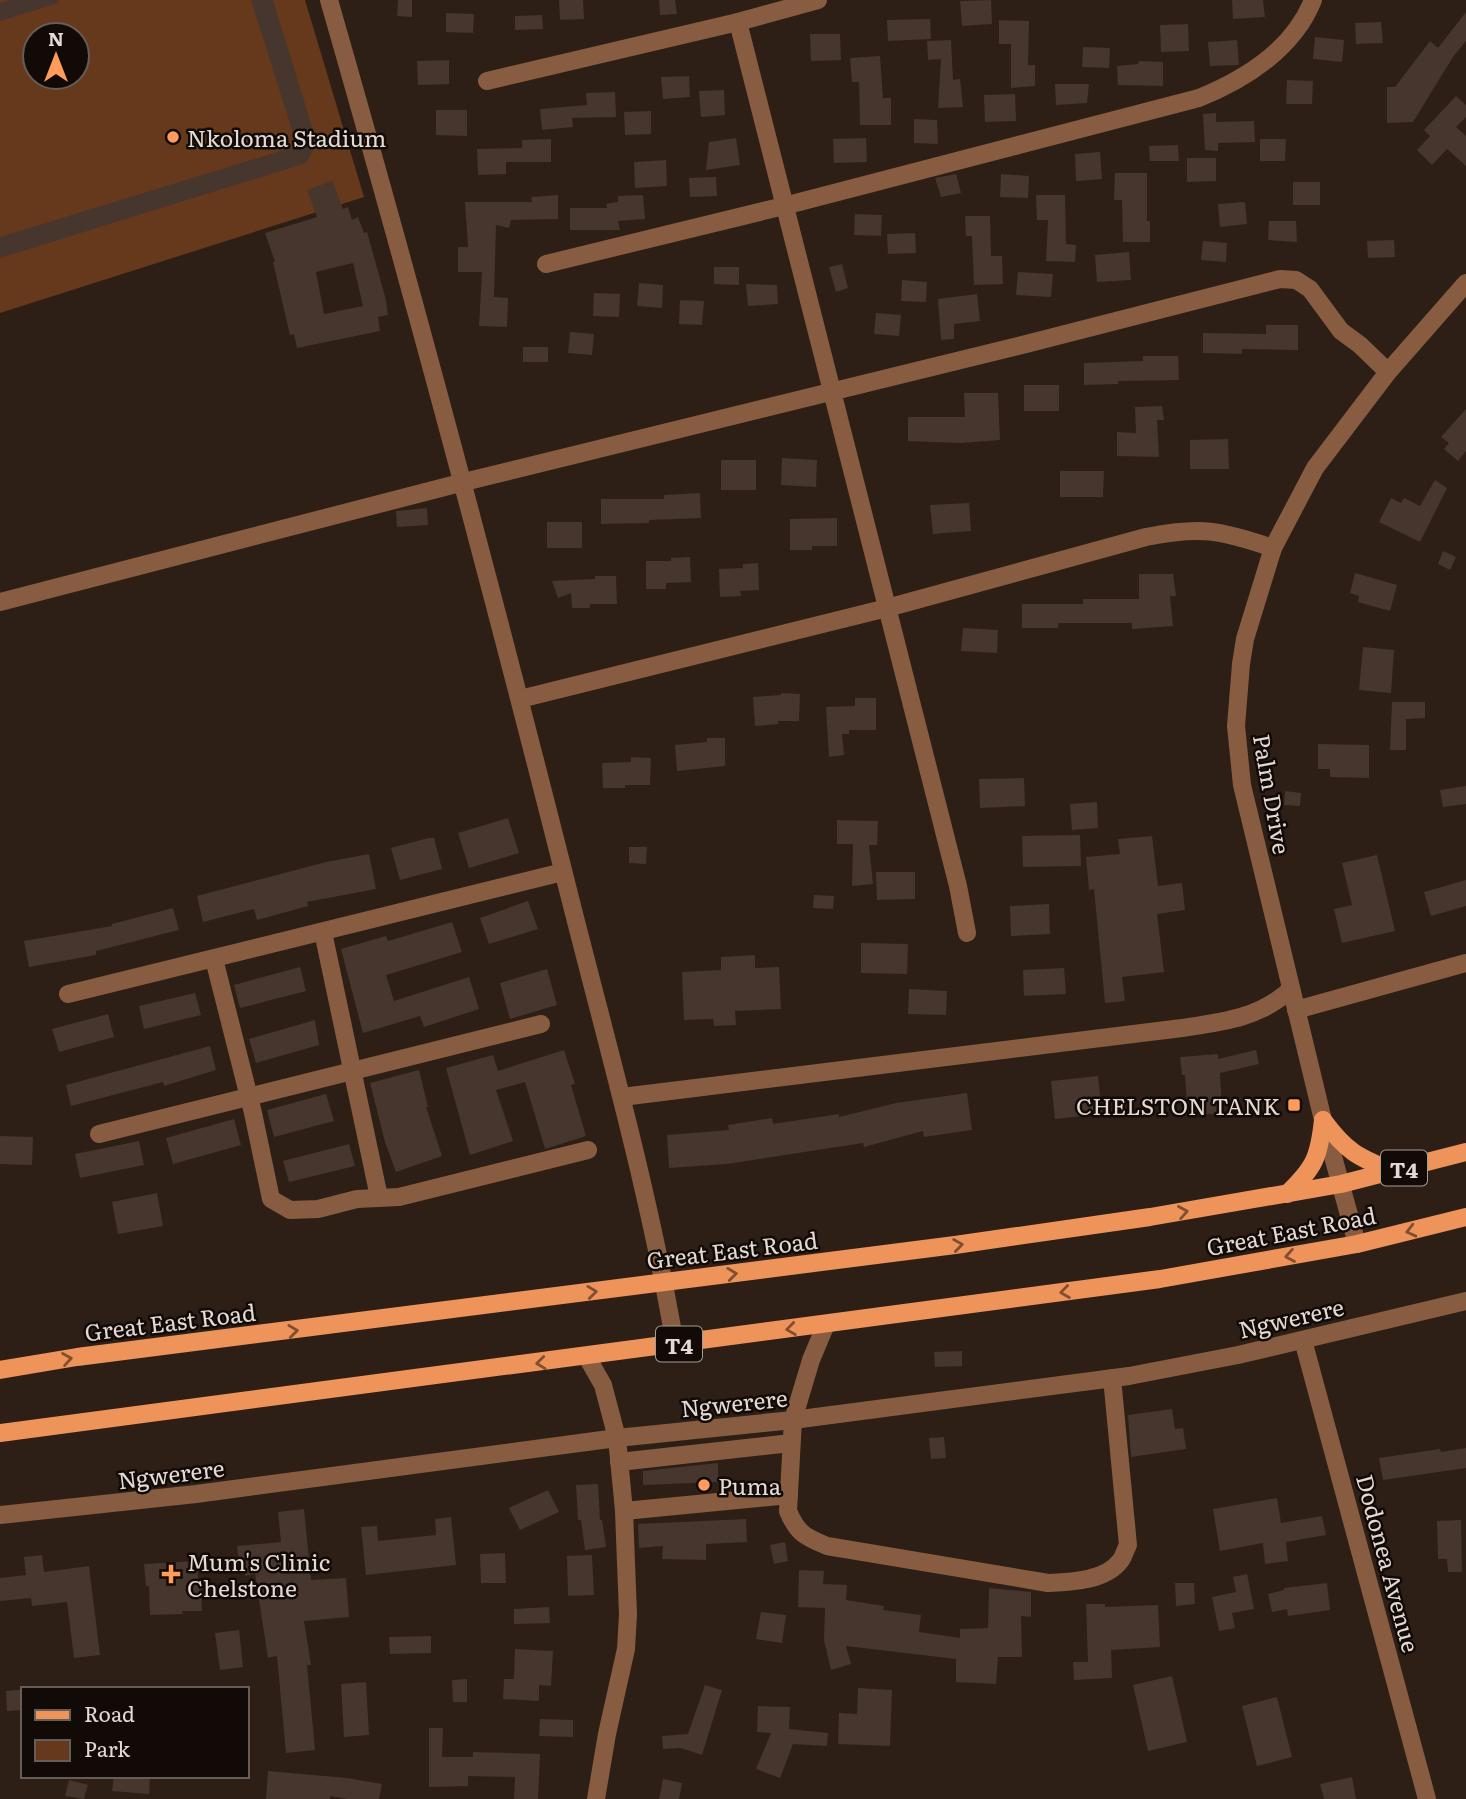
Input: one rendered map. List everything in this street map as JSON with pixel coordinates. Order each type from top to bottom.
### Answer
[{"type":"main road","points":[[1323,1120],[1340,1143],[1364,1160],[1392,1171]]},
{"type":"main road","points":[[1287,1194],[1308,1174],[1320,1149],[1323,1120]]},
{"type":"main road","name":"Great East Road","points":[[0,1370],[77,1357],[664,1283],[1150,1217],[1341,1184],[1466,1152]]},
{"type":"main road","name":"Great East Road","points":[[0,1433],[1160,1279],[1357,1244],[1466,1217]]},
{"type":"street","points":[[329,0],[464,482],[520,699],[622,1097],[664,1283],[675,1345]]},
{"type":"street","points":[[488,81],[738,23],[818,0]]},
{"type":"street","points":[[546,264],[1199,98],[1230,86],[1259,67],[1283,45],[1307,15],[1313,0]]},
{"type":"street","points":[[738,23],[958,886],[967,933]]},
{"type":"street","points":[[0,602],[464,482],[1280,278],[1296,280],[1310,289],[1341,331],[1388,372]]},
{"type":"street","name":"Palm Drive","points":[[1357,1244],[1323,1120],[1242,785],[1236,726],[1238,691],[1245,639],[1273,548],[1315,468],[1388,372],[1466,283]]},
{"type":"street","points":[[520,699],[887,608],[1178,531],[1211,530],[1273,548]]},
{"type":"street","points":[[68,995],[563,872]]},
{"type":"street","points":[[323,932],[379,1197]]},
{"type":"street","points":[[214,959],[249,1097],[271,1199],[279,1206],[290,1210],[318,1209],[357,1199],[399,1197],[589,1150]]},
{"type":"street","points":[[1296,1010],[1466,963]]},
{"type":"street","points":[[622,1097],[1182,1028],[1231,1020],[1258,1012],[1277,1002],[1291,989]]},
{"type":"street","points":[[99,1134],[541,1024]]},
{"type":"street","name":"Ngwerere","points":[[0,1515],[196,1494],[617,1438],[793,1420],[1112,1378],[1238,1355],[1466,1301]]},
{"type":"street","points":[[826,1324],[811,1360],[793,1420],[788,1511],[793,1524],[805,1537],[827,1546],[1048,1583],[1076,1581],[1102,1574],[1120,1562],[1128,1545],[1112,1378]]},
{"type":"street","name":"Dodonea Avenue","points":[[1303,1340],[1427,1799]]},
{"type":"street","points":[[587,1357],[603,1385],[617,1438],[624,1511],[628,1614],[626,1649],[596,1799]]},
{"type":"street","points":[[619,1462],[791,1443]]},
{"type":"street","points":[[624,1511],[789,1495]]},
{"type":"green space","name":"Nkoloma Stadium","points":[[0,0],[305,0],[364,197],[0,313]]},
{"type":"building","points":[[9,0],[58,0],[58,3],[0,21],[0,3]]},
{"type":"building","points":[[251,0],[273,0],[317,143],[306,163],[0,258],[0,237],[297,146]]},
{"type":"building","points":[[398,0],[412,0],[412,17],[397,16]]},
{"type":"building","points":[[559,0],[583,0],[584,19],[560,20]]},
{"type":"building","points":[[659,0],[675,0],[677,14],[660,15]]},
{"type":"building","points":[[991,0],[992,24],[962,26],[960,1]]},
{"type":"building","points":[[1232,0],[1263,0],[1265,17],[1233,19]]},
{"type":"building","points":[[1466,12],[1466,41],[1453,57],[1413,122],[1387,123],[1387,87],[1395,87],[1430,41],[1438,48]]},
{"type":"building","points":[[446,13],[474,14],[473,33],[446,32]]},
{"type":"building","points":[[542,15],[543,29],[515,30],[515,16]]},
{"type":"building","points":[[930,19],[931,39],[888,41],[887,20]]},
{"type":"building","points":[[999,20],[1029,21],[1028,65],[1035,65],[1035,86],[1011,88],[1011,44],[999,44]]},
{"type":"building","points":[[1381,22],[1383,43],[1356,44],[1355,23]]},
{"type":"building","points":[[1188,24],[1189,51],[1161,52],[1160,25]]},
{"type":"building","points":[[810,34],[840,34],[841,60],[811,61]]},
{"type":"building","points":[[1315,37],[1344,40],[1342,62],[1313,59]]},
{"type":"building","points":[[951,40],[953,80],[960,79],[963,107],[938,108],[941,59],[928,60],[927,41]]},
{"type":"building","points":[[1237,40],[1239,65],[1210,66],[1208,42]]},
{"type":"building","points":[[1083,47],[1110,48],[1109,68],[1082,67]]},
{"type":"building","points":[[880,56],[883,98],[891,98],[891,125],[860,125],[859,82],[852,82],[850,58]]},
{"type":"building","points":[[449,60],[449,84],[418,85],[417,61]]},
{"type":"building","points":[[1139,61],[1163,62],[1163,86],[1118,85],[1117,66],[1138,64]]},
{"type":"building","points":[[689,76],[690,97],[663,99],[661,77]]},
{"type":"building","points":[[1287,80],[1313,81],[1312,104],[1286,104]]},
{"type":"building","points":[[1055,84],[1089,84],[1087,103],[1056,105]]},
{"type":"building","points":[[724,90],[725,115],[701,117],[699,91]]},
{"type":"building","points":[[615,92],[616,117],[572,118],[573,127],[542,130],[540,109],[587,105],[586,93]]},
{"type":"building","points":[[1015,94],[1016,121],[985,122],[984,95]]},
{"type":"building","points":[[1456,96],[1466,105],[1466,117],[1456,127],[1466,136],[1466,166],[1447,149],[1432,165],[1417,150],[1430,136],[1424,130]]},
{"type":"building","points":[[436,110],[467,110],[467,136],[436,135]]},
{"type":"building","points":[[651,111],[651,134],[625,135],[624,112]]},
{"type":"building","points":[[1216,113],[1216,122],[1254,121],[1255,142],[1218,143],[1218,151],[1205,150],[1203,114]]},
{"type":"building","points":[[914,119],[937,120],[938,144],[914,143]]},
{"type":"building","points":[[736,138],[740,165],[706,170],[709,142]]},
{"type":"building","points":[[866,138],[867,162],[834,163],[833,139]]},
{"type":"building","points":[[551,139],[551,162],[506,162],[506,174],[478,175],[477,149],[522,148],[522,140]]},
{"type":"building","points":[[1260,139],[1286,139],[1285,161],[1260,161]]},
{"type":"building","points":[[1178,145],[1179,161],[1150,161],[1149,146]]},
{"type":"building","points":[[1100,152],[1102,179],[1076,181],[1075,154]]},
{"type":"building","points":[[1187,158],[1216,158],[1216,181],[1187,182]]},
{"type":"building","points":[[666,160],[667,186],[635,188],[634,162]]},
{"type":"building","points":[[1115,173],[1147,173],[1150,242],[1123,242],[1122,200],[1114,200]]},
{"type":"building","points":[[956,174],[961,193],[941,197],[935,178]]},
{"type":"building","points":[[1001,174],[1029,176],[1028,198],[1000,197]]},
{"type":"building","points":[[716,177],[717,196],[690,197],[689,178]]},
{"type":"building","points":[[332,181],[343,209],[348,207],[352,220],[358,217],[364,233],[367,232],[388,315],[378,317],[380,331],[297,348],[294,334],[290,335],[275,262],[265,233],[317,217],[307,190]],"holes":[[[353,263],[363,306],[324,314],[316,272]]]},
{"type":"building","points":[[1293,182],[1320,182],[1320,205],[1293,205]]},
{"type":"building","points":[[558,195],[558,219],[511,220],[509,228],[496,225],[494,297],[508,298],[507,327],[479,326],[482,272],[458,272],[458,247],[468,247],[465,202],[532,202],[531,197]]},
{"type":"building","points":[[643,195],[645,219],[618,221],[620,230],[570,230],[570,208],[607,208],[606,204],[618,202],[618,196]]},
{"type":"building","points":[[1036,195],[1065,195],[1066,244],[1076,245],[1075,262],[1046,261],[1048,220],[1037,220]]},
{"type":"building","points":[[1245,202],[1247,224],[1220,227],[1218,204]]},
{"type":"building","points":[[855,214],[882,215],[881,236],[854,235]]},
{"type":"building","points":[[965,216],[990,216],[991,256],[1002,256],[1003,284],[974,285],[972,236],[966,236]]},
{"type":"building","points":[[1269,221],[1296,221],[1297,242],[1268,240]]},
{"type":"building","points":[[915,233],[916,253],[888,254],[887,234]]},
{"type":"building","points":[[1394,240],[1395,257],[1368,258],[1367,241]]},
{"type":"building","points":[[1203,241],[1227,243],[1226,262],[1201,260]]},
{"type":"building","points":[[1129,252],[1131,280],[1097,282],[1095,255]]},
{"type":"building","points":[[842,264],[848,288],[836,292],[829,267]]},
{"type":"building","points":[[714,267],[739,267],[739,285],[714,284]]},
{"type":"building","points":[[1018,272],[1053,274],[1051,297],[1016,295]]},
{"type":"building","points":[[902,280],[927,282],[926,302],[901,301]]},
{"type":"building","points":[[639,283],[663,285],[662,308],[637,306]]},
{"type":"building","points":[[746,284],[777,285],[778,304],[748,306]]},
{"type":"building","points":[[594,293],[620,294],[619,317],[593,316]]},
{"type":"building","points":[[977,294],[980,321],[954,324],[954,339],[941,340],[938,299]]},
{"type":"building","points":[[680,300],[704,301],[702,325],[679,324]]},
{"type":"building","points":[[876,313],[901,315],[899,336],[874,334]]},
{"type":"building","points":[[1266,325],[1298,325],[1298,350],[1242,349],[1242,354],[1203,353],[1203,333],[1266,334]]},
{"type":"building","points":[[570,332],[594,334],[592,355],[568,353]]},
{"type":"building","points":[[523,347],[548,347],[548,362],[523,362]]},
{"type":"building","points":[[1143,356],[1178,356],[1179,380],[1118,381],[1118,384],[1084,385],[1084,363],[1143,361]]},
{"type":"building","points":[[1024,385],[1059,385],[1059,411],[1024,411]]},
{"type":"building","points":[[964,393],[998,393],[1000,440],[961,443],[908,441],[908,417],[965,417]]},
{"type":"building","points":[[1162,406],[1164,420],[1157,420],[1159,457],[1117,456],[1117,432],[1136,433],[1135,407]]},
{"type":"building","points":[[1466,409],[1466,451],[1458,461],[1444,449],[1449,443],[1441,437]]},
{"type":"building","points":[[1228,439],[1229,469],[1190,469],[1190,440]]},
{"type":"building","points":[[782,458],[817,460],[816,487],[781,485]]},
{"type":"building","points":[[721,460],[756,460],[756,490],[721,490]]},
{"type":"building","points":[[1060,471],[1104,471],[1103,497],[1060,497]]},
{"type":"building","points":[[1435,480],[1447,488],[1420,542],[1379,522],[1391,498],[1401,503],[1404,498],[1420,506]]},
{"type":"building","points":[[700,493],[701,518],[601,524],[601,499],[664,499],[664,495]]},
{"type":"building","points":[[969,503],[971,531],[933,534],[930,505]]},
{"type":"building","points":[[427,508],[428,525],[397,527],[396,511]]},
{"type":"building","points":[[837,518],[837,546],[812,546],[812,550],[790,550],[790,519]]},
{"type":"building","points":[[547,522],[582,522],[582,548],[547,548]]},
{"type":"building","points":[[1443,551],[1456,557],[1450,570],[1438,564]]},
{"type":"building","points":[[690,557],[691,582],[666,583],[666,589],[646,589],[646,561],[671,561],[671,558]]},
{"type":"building","points":[[758,563],[759,590],[740,591],[741,596],[720,597],[719,569],[743,568],[743,564]]},
{"type":"building","points":[[1355,573],[1397,585],[1390,611],[1358,602],[1359,596],[1350,593]]},
{"type":"building","points":[[1139,574],[1173,574],[1176,596],[1170,596],[1173,626],[1132,629],[1132,623],[1058,623],[1058,628],[1022,628],[1022,604],[1083,604],[1083,599],[1139,599]]},
{"type":"building","points":[[595,576],[616,576],[617,604],[590,604],[590,608],[572,608],[571,593],[558,598],[552,581],[595,579]]},
{"type":"building","points":[[963,628],[998,630],[997,653],[961,651]]},
{"type":"building","points":[[1363,647],[1394,650],[1391,693],[1359,690]]},
{"type":"building","points":[[781,693],[800,694],[799,721],[778,721],[778,724],[755,726],[753,697]]},
{"type":"building","points":[[855,698],[876,698],[876,730],[849,730],[849,734],[842,734],[844,755],[829,757],[826,707],[855,706]]},
{"type":"building","points":[[1392,702],[1425,702],[1425,718],[1406,719],[1406,750],[1390,750]]},
{"type":"building","points":[[707,738],[725,738],[725,766],[677,771],[675,745],[707,742]]},
{"type":"building","points":[[1318,744],[1369,745],[1369,778],[1330,777],[1330,769],[1318,769]]},
{"type":"building","points":[[631,757],[651,758],[650,785],[603,788],[602,763],[631,762]]},
{"type":"building","points":[[1024,778],[1025,806],[980,808],[979,779]]},
{"type":"building","points":[[1466,786],[1466,804],[1443,807],[1440,790]]},
{"type":"building","points":[[1285,791],[1301,793],[1300,806],[1284,805]]},
{"type":"building","points":[[1097,802],[1098,828],[1072,830],[1070,804]]},
{"type":"building","points":[[508,818],[519,853],[469,868],[458,833]]},
{"type":"building","points":[[837,820],[878,821],[877,845],[869,845],[873,884],[852,886],[853,844],[837,844]]},
{"type":"building","points":[[1080,835],[1081,866],[1023,867],[1022,836]]},
{"type":"building","points":[[1152,836],[1158,886],[1182,883],[1185,910],[1157,914],[1164,972],[1122,977],[1125,1001],[1105,1003],[1094,889],[1089,890],[1086,857],[1120,854],[1118,839]]},
{"type":"building","points":[[434,838],[442,869],[400,880],[391,848]]},
{"type":"building","points":[[629,847],[647,847],[646,864],[629,863]]},
{"type":"building","points":[[369,854],[376,889],[307,902],[308,906],[257,920],[254,909],[203,922],[197,896],[326,862]]},
{"type":"building","points":[[1377,855],[1395,931],[1342,943],[1334,909],[1352,905],[1342,863]]},
{"type":"building","points":[[876,872],[915,872],[915,899],[877,900]]},
{"type":"building","points":[[1466,880],[1466,906],[1431,916],[1424,892]]},
{"type":"building","points":[[814,895],[834,896],[833,909],[813,908]]},
{"type":"building","points":[[528,901],[538,929],[489,944],[480,918]]},
{"type":"building","points":[[1049,904],[1050,934],[1011,936],[1010,906]]},
{"type":"building","points":[[173,908],[179,930],[96,951],[96,955],[29,967],[24,941],[112,926]]},
{"type":"building","points":[[452,922],[462,952],[386,975],[394,1001],[469,977],[479,1009],[424,1027],[420,1016],[363,1033],[341,949],[386,936],[388,941]]},
{"type":"building","points":[[861,943],[908,944],[907,974],[861,973]]},
{"type":"building","points":[[755,955],[755,968],[779,967],[781,1009],[735,1011],[736,1025],[714,1026],[713,1019],[684,1020],[682,972],[721,970],[721,957]]},
{"type":"building","points":[[300,967],[306,991],[240,1008],[234,985]]},
{"type":"building","points":[[1064,968],[1066,994],[1024,996],[1023,970]]},
{"type":"building","points":[[547,969],[557,1005],[510,1019],[500,983]]},
{"type":"building","points":[[909,989],[947,991],[946,1015],[908,1014]]},
{"type":"building","points":[[195,993],[201,1015],[144,1029],[139,1006]]},
{"type":"building","points":[[108,1014],[114,1037],[59,1052],[52,1029]]},
{"type":"building","points":[[315,1020],[319,1045],[256,1063],[249,1039]]},
{"type":"building","points":[[210,1046],[216,1070],[164,1086],[163,1082],[71,1106],[66,1085]]},
{"type":"building","points":[[564,1050],[575,1084],[571,1085],[586,1136],[545,1149],[525,1082],[496,1090],[513,1141],[470,1155],[446,1068],[493,1055],[498,1071]]},
{"type":"building","points":[[1256,1050],[1259,1064],[1220,1073],[1222,1113],[1188,1116],[1185,1075],[1182,1075],[1180,1057],[1218,1054],[1218,1059]]},
{"type":"building","points":[[419,1070],[426,1107],[442,1156],[396,1172],[385,1142],[370,1083]]},
{"type":"building","points":[[1098,1076],[1102,1114],[1055,1119],[1051,1081]]},
{"type":"building","points":[[967,1093],[972,1130],[924,1137],[923,1131],[864,1147],[863,1143],[727,1164],[669,1168],[667,1135],[729,1130],[728,1125],[772,1118],[773,1124],[839,1114],[839,1117],[896,1103]]},
{"type":"building","points":[[326,1094],[334,1121],[274,1137],[267,1110]]},
{"type":"building","points":[[234,1119],[241,1145],[173,1164],[166,1138]]},
{"type":"building","points":[[0,1136],[33,1137],[32,1165],[0,1164]]},
{"type":"building","points":[[139,1141],[144,1165],[80,1178],[75,1154]]},
{"type":"building","points":[[349,1144],[355,1166],[289,1182],[283,1161]]},
{"type":"building","points":[[157,1193],[163,1226],[118,1234],[112,1202]]},
{"type":"building","points":[[962,1351],[962,1366],[935,1367],[934,1352]]},
{"type":"building","points":[[1172,1409],[1175,1429],[1183,1428],[1186,1449],[1131,1457],[1128,1415]]},
{"type":"building","points":[[944,1437],[946,1458],[931,1459],[929,1438]]},
{"type":"building","points":[[1466,1448],[1466,1468],[1383,1480],[1379,1458]]},
{"type":"building","points":[[718,1463],[718,1482],[643,1485],[643,1471]]},
{"type":"building","points":[[598,1484],[600,1520],[606,1547],[585,1550],[581,1520],[578,1520],[576,1485]]},
{"type":"building","points":[[548,1490],[559,1512],[520,1530],[509,1508]]},
{"type":"building","points":[[1277,1498],[1281,1523],[1322,1516],[1326,1535],[1286,1542],[1288,1561],[1265,1564],[1263,1543],[1220,1551],[1213,1509]]},
{"type":"building","points":[[304,1509],[311,1580],[346,1578],[349,1617],[304,1621],[311,1665],[307,1665],[315,1750],[286,1753],[277,1656],[268,1658],[255,1574],[245,1576],[244,1564],[239,1565],[237,1546],[281,1542],[278,1512]]},
{"type":"building","points":[[451,1517],[456,1565],[366,1575],[361,1527],[377,1526],[378,1541],[436,1535],[435,1519]]},
{"type":"building","points":[[746,1519],[747,1542],[706,1544],[706,1560],[662,1559],[663,1546],[639,1548],[638,1524]]},
{"type":"building","points":[[1461,1520],[1462,1572],[1448,1572],[1447,1559],[1438,1559],[1437,1521]]},
{"type":"building","points":[[785,1542],[788,1561],[774,1564],[770,1545]]},
{"type":"building","points":[[505,1553],[506,1583],[481,1583],[480,1554]]},
{"type":"building","points":[[42,1555],[44,1572],[89,1566],[100,1655],[74,1658],[67,1602],[32,1606],[31,1598],[0,1601],[0,1578],[26,1575],[24,1557]]},
{"type":"building","points":[[592,1555],[594,1595],[568,1596],[567,1556]]},
{"type":"building","points":[[197,1561],[202,1611],[150,1615],[149,1586],[146,1586],[144,1564]]},
{"type":"building","points":[[799,1570],[824,1571],[823,1584],[847,1585],[846,1600],[884,1606],[883,1610],[921,1615],[919,1632],[960,1638],[960,1629],[988,1628],[989,1588],[1031,1592],[1031,1617],[1021,1616],[1022,1657],[998,1657],[996,1684],[956,1682],[956,1659],[846,1646],[851,1664],[831,1670],[824,1640],[825,1608],[798,1607]]},
{"type":"building","points":[[1247,1574],[1254,1609],[1232,1613],[1235,1628],[1219,1631],[1212,1597],[1236,1592],[1233,1577]]},
{"type":"building","points":[[1175,1583],[1194,1583],[1195,1604],[1176,1606]]},
{"type":"building","points":[[1327,1583],[1330,1610],[1288,1616],[1287,1609],[1272,1612],[1268,1594],[1284,1588]]},
{"type":"building","points":[[1086,1604],[1105,1604],[1105,1607],[1158,1605],[1160,1647],[1111,1650],[1112,1678],[1074,1680],[1073,1662],[1088,1662]]},
{"type":"building","points":[[549,1607],[550,1623],[514,1624],[514,1609]]},
{"type":"building","points":[[761,1612],[786,1615],[782,1643],[756,1639]]},
{"type":"building","points":[[239,1630],[243,1667],[220,1670],[215,1633]]},
{"type":"building","points":[[431,1636],[431,1653],[390,1654],[389,1637]]},
{"type":"building","points":[[515,1649],[553,1651],[551,1686],[539,1685],[539,1701],[503,1699],[504,1679],[514,1679]]},
{"type":"building","points":[[1172,1676],[1187,1742],[1148,1751],[1133,1685]]},
{"type":"building","points":[[467,1679],[467,1702],[453,1702],[452,1680]]},
{"type":"building","points":[[366,1682],[369,1735],[344,1737],[341,1684]]},
{"type":"building","points":[[705,1685],[722,1690],[702,1755],[681,1748],[663,1749],[662,1736],[688,1734]]},
{"type":"building","points":[[858,1688],[892,1690],[890,1746],[838,1744],[839,1713],[857,1714]]},
{"type":"building","points":[[21,1690],[21,1710],[7,1711],[6,1691]]},
{"type":"building","points":[[1277,1697],[1292,1757],[1257,1766],[1242,1706]]},
{"type":"building","points":[[758,1706],[790,1707],[789,1729],[828,1733],[827,1746],[793,1744],[780,1778],[756,1769],[771,1733],[757,1732]]},
{"type":"building","points":[[540,1719],[573,1720],[573,1737],[539,1736]]},
{"type":"building","points":[[429,1728],[443,1728],[442,1757],[473,1757],[473,1752],[540,1754],[538,1799],[514,1799],[515,1777],[468,1776],[468,1786],[429,1787]]},
{"type":"building","points":[[268,1771],[382,1784],[379,1799],[330,1796],[330,1799],[266,1799]]},
{"type":"building","points":[[1352,1777],[1356,1799],[1324,1799],[1320,1784]]},
{"type":"building","points":[[114,1778],[150,1778],[149,1794],[112,1791]]},
{"type":"building","points":[[663,1779],[682,1783],[679,1799],[659,1799]]},
{"type":"building","points":[[69,1780],[88,1785],[84,1799],[65,1796]]},
{"type":"place","name":"Nkoloma Stadium","points":[[173,137]]},
{"type":"place","name":"CHELSTON TANK","points":[[1294,1105]]},
{"type":"place","name":"Puma","points":[[704,1485]]},
{"type":"place","name":"Mum's Clinic Chelstone","points":[[171,1574]]}]
